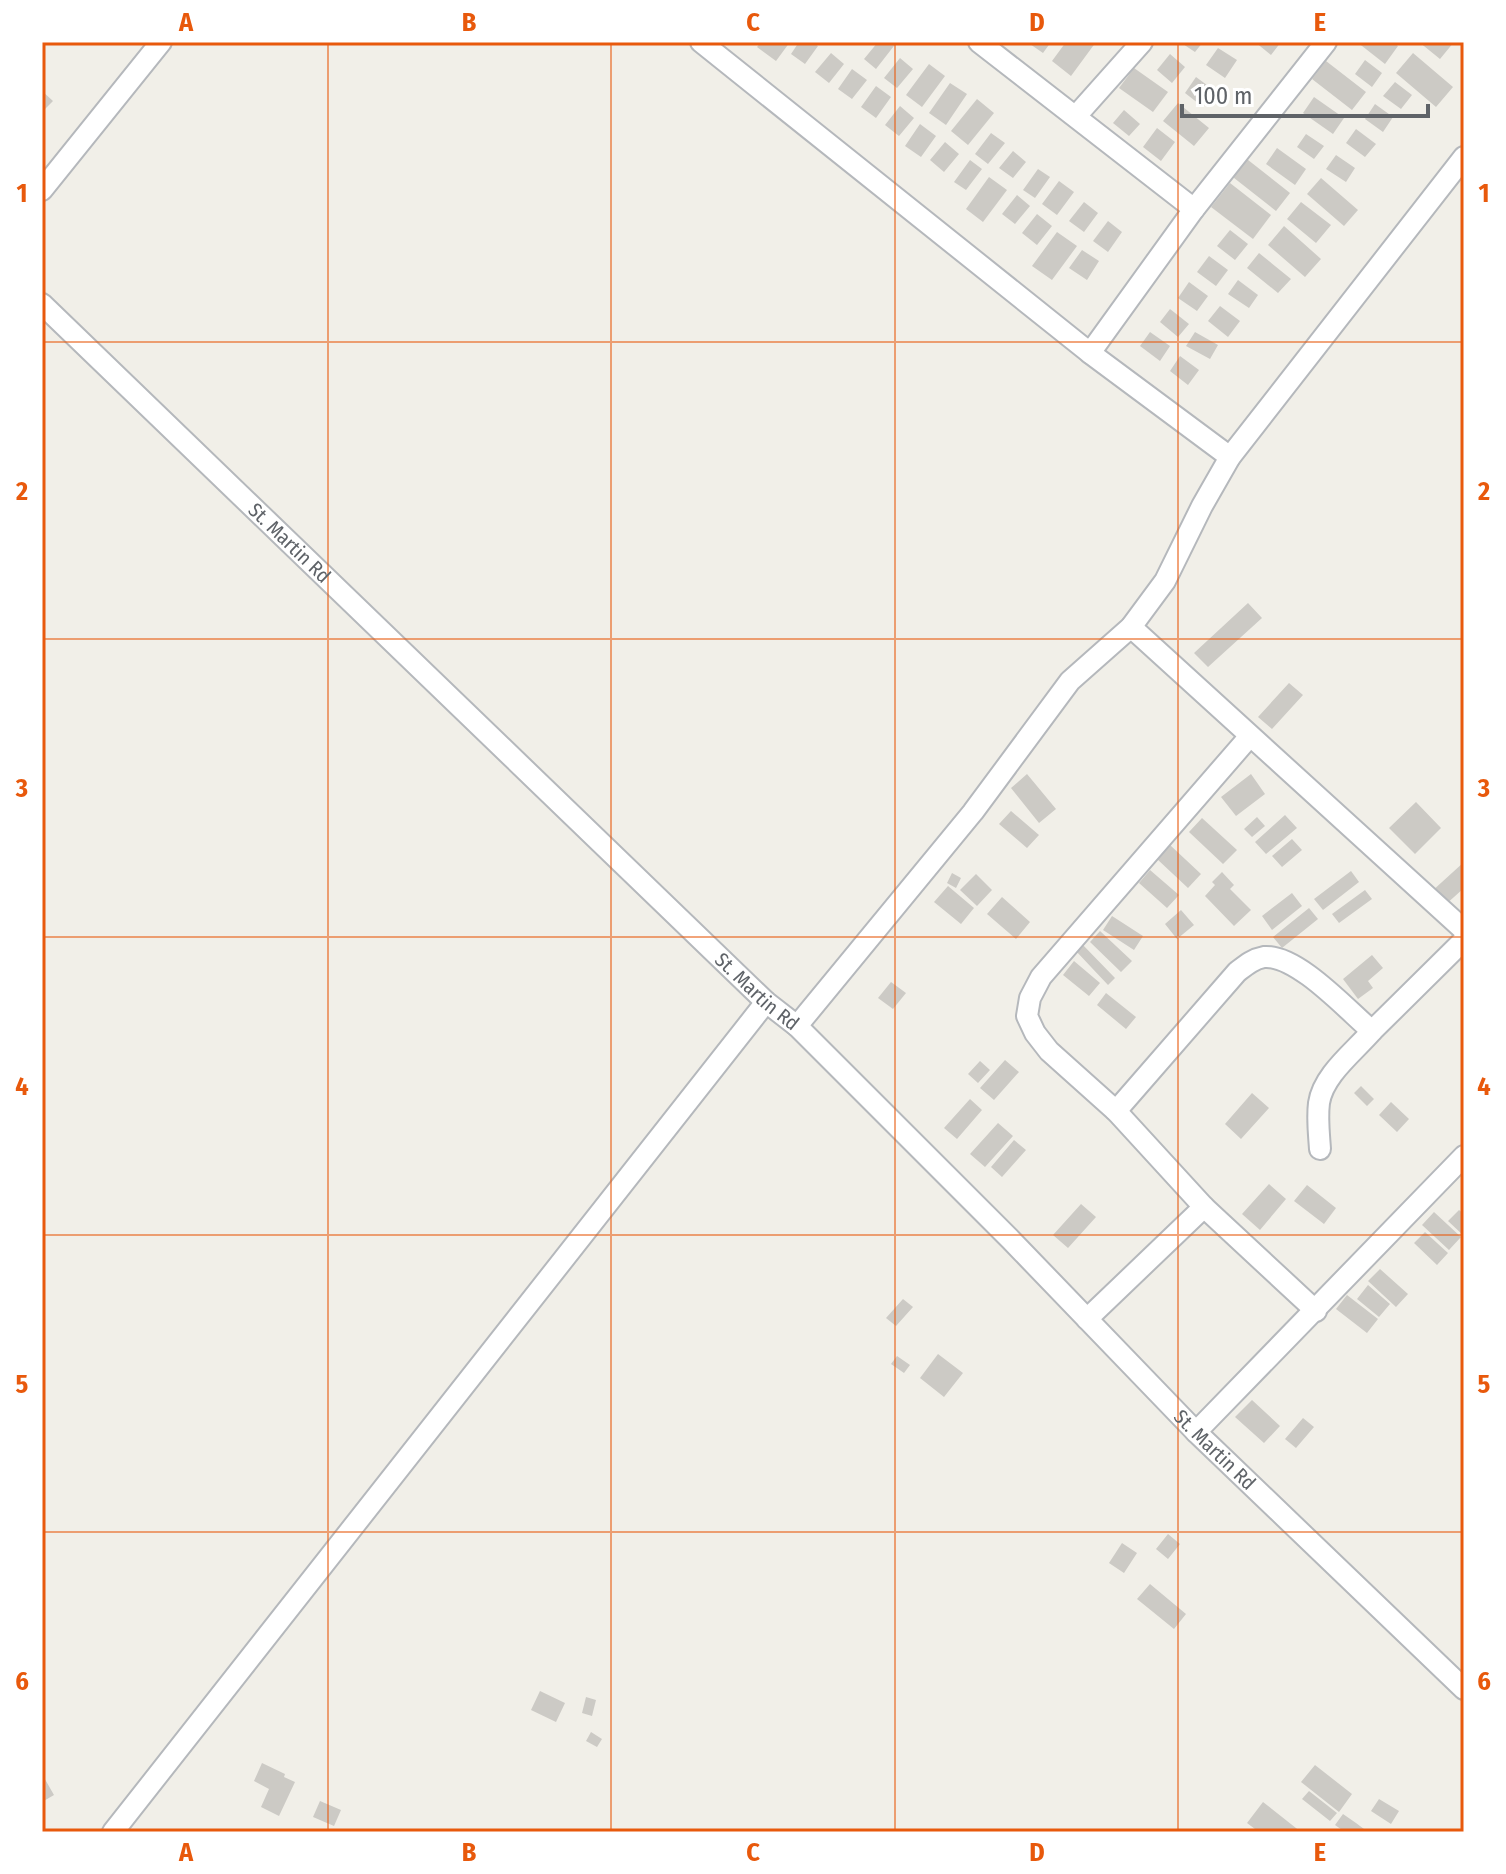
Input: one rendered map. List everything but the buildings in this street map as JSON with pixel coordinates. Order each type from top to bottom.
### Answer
[{"type":"street","points":[[46,176],[161,42]]},
{"type":"street","points":[[979,42],[1194,209]]},
{"type":"street","points":[[1076,116],[1142,42]]},
{"type":"street","points":[[1090,353],[1194,209],[1326,42]]},
{"type":"street","points":[[708,44],[1090,353],[1230,457]]},
{"type":"street","points":[[797,1026],[973,812],[1070,681],[1131,627],[1165,581],[1230,457],[1464,157]]},
{"type":"street","name":"St. Martin Rd","points":[[42,304],[766,1002],[797,1026],[1196,1432],[1464,1689]]},
{"type":"street","points":[[1131,627],[1464,930]]},
{"type":"street","points":[[1250,736],[1041,977],[1030,998],[1027,1016],[1049,1051],[1116,1111],[1204,1207],[1316,1311]]},
{"type":"street","points":[[1320,1149],[1318,1105],[1330,1078],[1372,1031],[1464,940]]},
{"type":"street","points":[[1116,1111],[1237,972],[1252,961],[1265,957],[1279,958],[1298,968],[1372,1031]]},
{"type":"street","points":[[113,1832],[766,1002]]},
{"type":"street","points":[[1196,1432],[1464,1156]]},
{"type":"street","points":[[1087,1319],[1204,1207]]}]
